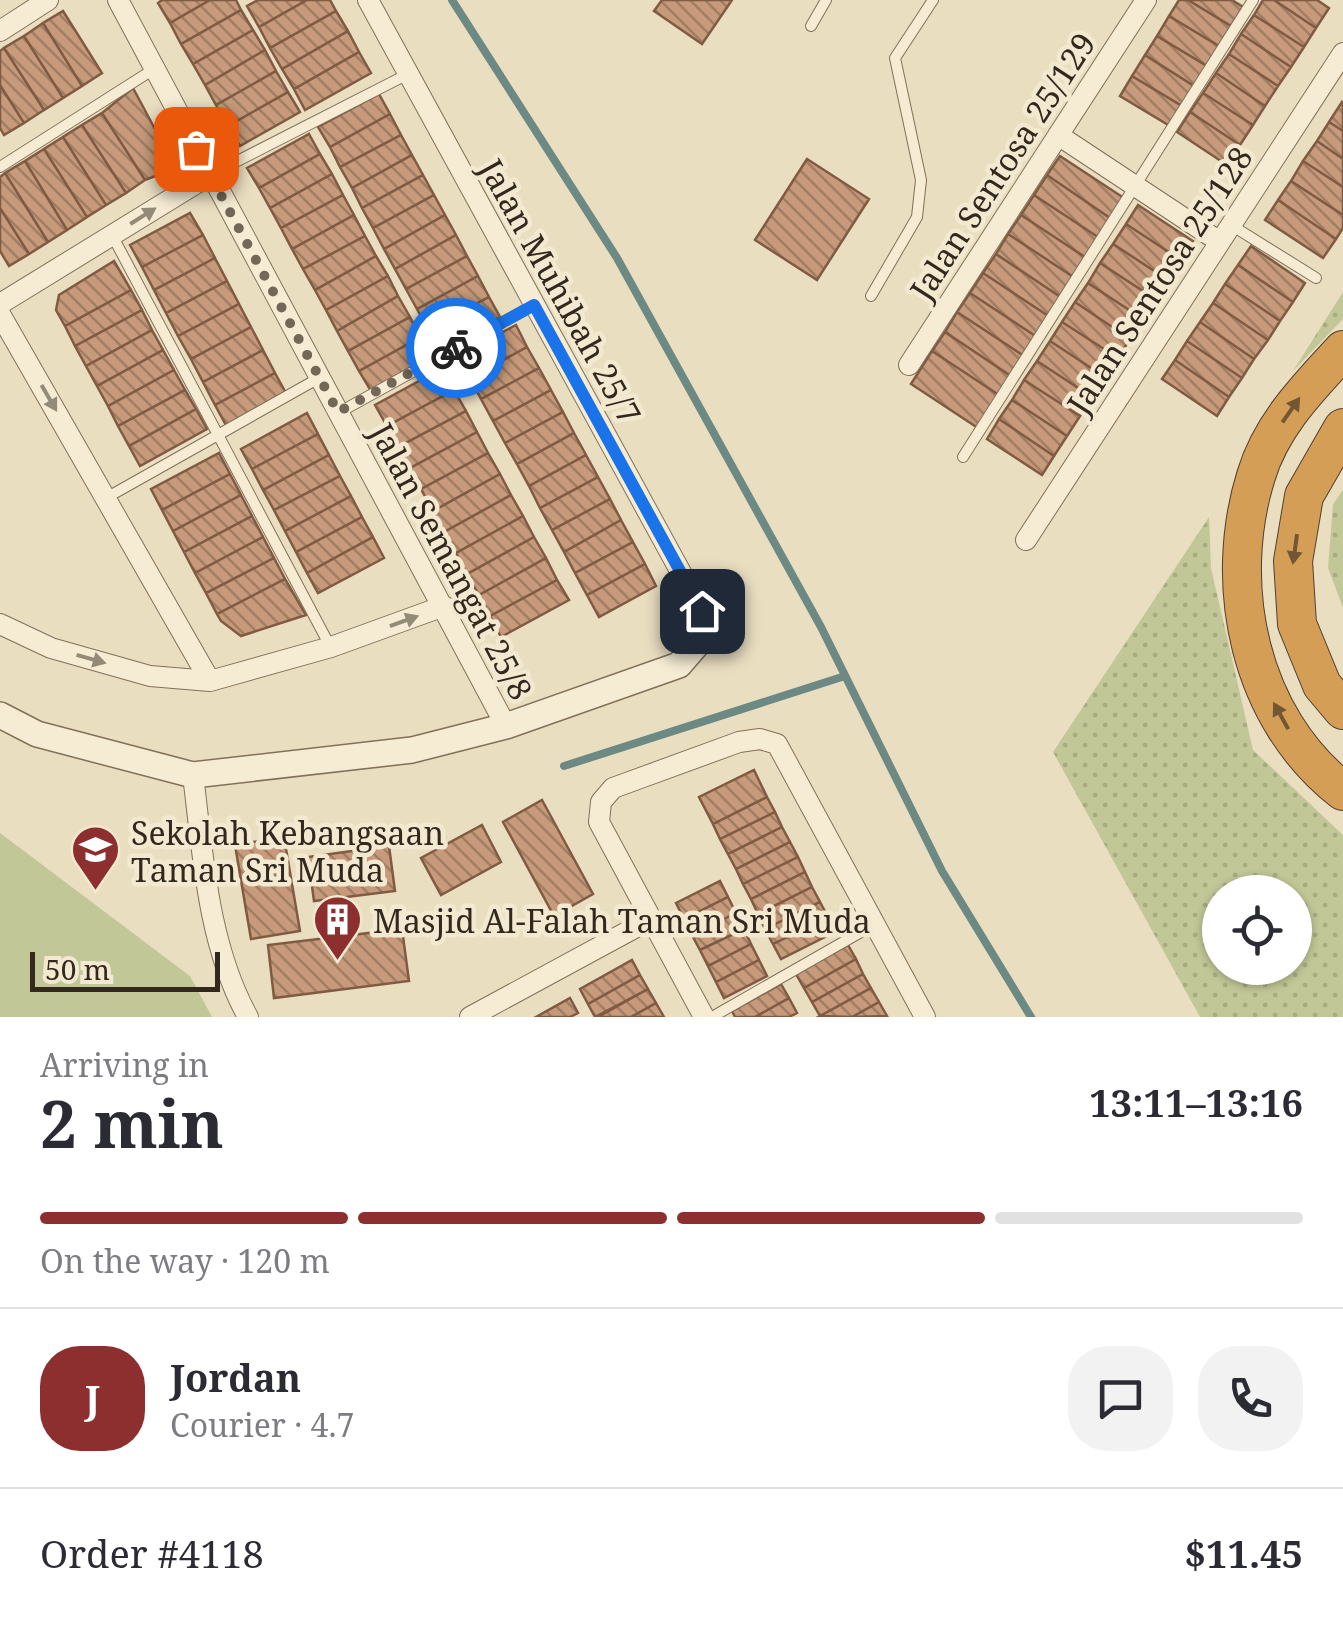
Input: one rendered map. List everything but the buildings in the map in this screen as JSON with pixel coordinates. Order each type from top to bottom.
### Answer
[{"type":"highway","points":[[1343,350],[1290,408],[1256,474],[1240,555],[1244,624],[1267,690],[1296,743],[1343,790]]},
{"type":"highway","points":[[1343,428],[1304,496],[1293,561],[1297,624],[1322,685],[1343,710]]},
{"type":"street","points":[[0,31],[48,0]]},
{"type":"street","name":"Jalan Semangat 25/8","points":[[118,0],[506,726]]},
{"type":"street","name":"Jalan Muhibah 25/7","points":[[368,0],[702,611]]},
{"type":"street","name":"Jalan Sentosa 25/129","points":[[908,365],[1146,0]]},
{"type":"street","name":"Jalan Sentosa 25/128","points":[[1026,540],[1343,53]]},
{"type":"street","points":[[1058,135],[1136,187],[1225,234]]},
{"type":"street","points":[[0,304],[210,175]]},
{"type":"street","points":[[0,314],[210,681]]},
{"type":"street","points":[[0,624],[52,648],[150,676],[210,681],[330,647],[444,606]]},
{"type":"street","points":[[0,715],[37,734],[193,775],[412,750],[506,726],[679,665],[698,643],[702,611]]},
{"type":"street","points":[[708,1017],[598,822],[601,802],[613,788],[739,742],[760,739],[777,744],[925,1017]]},
{"type":"street","points":[[193,775],[208,892],[232,989],[248,1017]]},
{"type":"street","points":[[474,1016],[651,919]]},
{"type":"lane","points":[[812,26],[826,0]]},
{"type":"lane","points":[[870,296],[917,217],[921,180],[895,58],[933,0]]},
{"type":"lane","points":[[963,456],[1253,0]]},
{"type":"lane","points":[[0,168],[154,69]]},
{"type":"lane","points":[[210,175],[408,74]]},
{"type":"lane","points":[[1225,234],[1316,278]]},
{"type":"lane","points":[[112,235],[330,647]]},
{"type":"lane","points":[[338,412],[534,305]]},
{"type":"lane","points":[[106,498],[320,378]]},
{"type":"lane","points":[[708,1017],[875,924]]},
{"type":"green space","points":[[1343,292],[1343,319],[1293,371]]},
{"type":"green space","points":[[1343,490],[1343,608],[1328,568],[1333,504]]},
{"type":"green space","points":[[1209,517],[1211,568],[1253,750],[1343,835],[1343,1017],[1200,1017],[1053,752]]},
{"type":"green space","points":[[0,833],[190,976],[212,1017],[0,1017]]},
{"type":"waterway","points":[[452,0],[617,258],[821,627],[942,871],[1031,1017]]},
{"type":"waterway","points":[[564,766],[845,676]]},
{"type":"way so far","points":[[196,149],[338,412],[456,348]]},
{"type":"place","name":"Sekolah Kebangsaan Taman Sri Muda","points":[[96,892]]},
{"type":"place","name":"Masjid Al-Falah Taman Sri Muda","points":[[338,962]]},
{"type":"route","points":[[456,348],[534,305],[702,611]]}]
